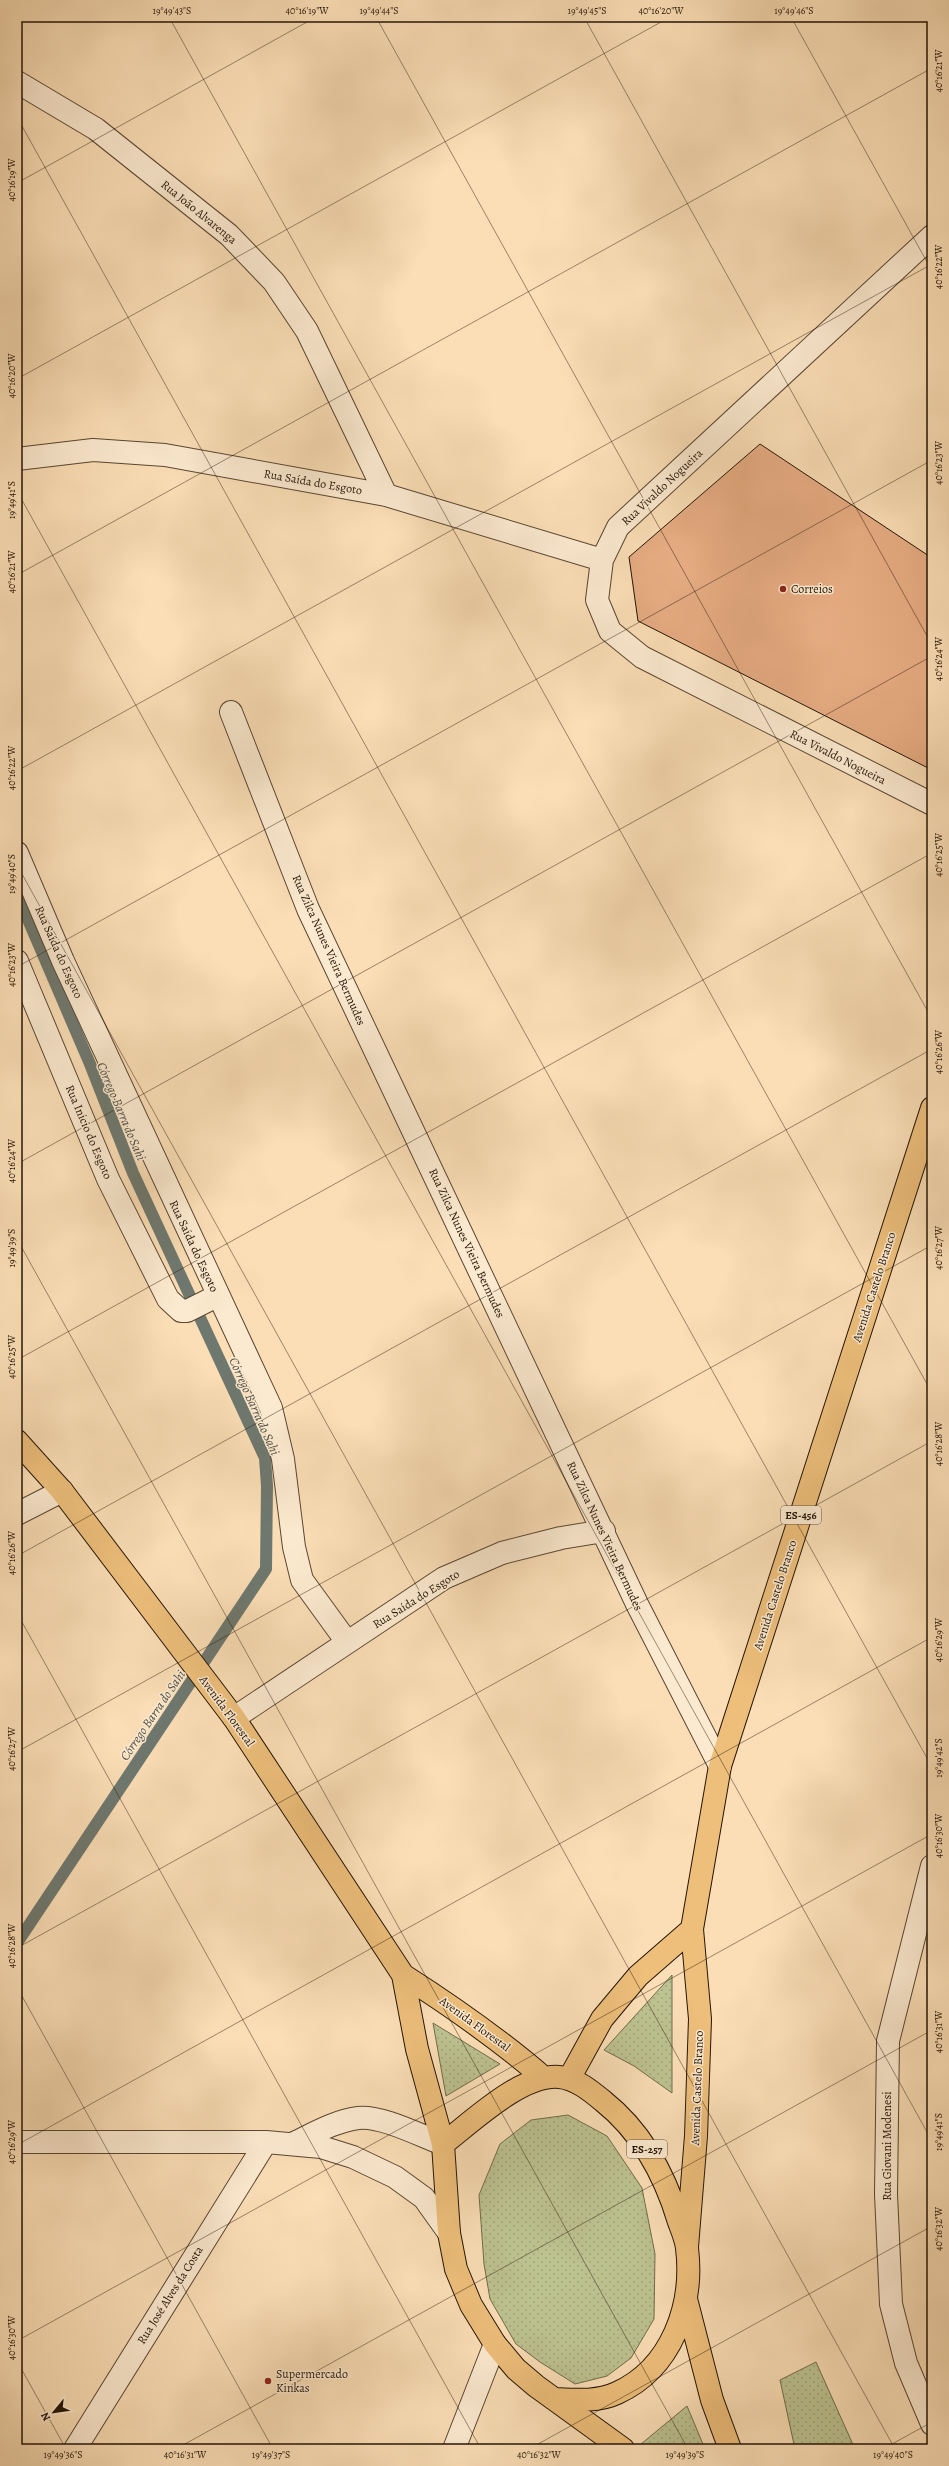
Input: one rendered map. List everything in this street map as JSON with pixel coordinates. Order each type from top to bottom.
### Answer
[{"type":"main road","name":"Avenida Castelo Branco","points":[[687,2247],[696,2136],[700,2019],[692,1929],[720,1766],[932,1108]]},
{"type":"main road","name":"Avenida Florestal","points":[[17,1442],[62,1491],[234,1718],[403,1975],[417,2048],[444,2144],[449,2233],[456,2269],[471,2305],[494,2344],[516,2369],[623,2449]]},
{"type":"main road","points":[[444,2144],[516,2089],[544,2078],[558,2077],[569,2079],[602,2019],[638,1976],[692,1929]]},
{"type":"main road","name":"Avenida Florestal","points":[[403,1975],[460,2011],[506,2045],[544,2078]]},
{"type":"main road","name":"ES-257","points":[[569,2079],[590,2091],[610,2107],[637,2135],[654,2159],[672,2198],[687,2247]]},
{"type":"main road","points":[[555,2399],[601,2398],[618,2393],[643,2376],[662,2357],[675,2336],[685,2297],[688,2274],[687,2247]]},
{"type":"main road","points":[[685,2297],[712,2400],[730,2449]]},
{"type":"street","name":"Rua João Alvarenga","points":[[17,82],[96,129],[229,235],[274,282],[307,331],[386,495]]},
{"type":"street","name":"Rua Vivaldo Nogueira","points":[[932,236],[618,527],[602,560],[597,600],[610,631],[642,657],[932,804]]},
{"type":"street","name":"Rua Saída do Esgoto","points":[[17,459],[93,450],[165,455],[386,495],[602,560]]},
{"type":"street","name":"Rua Zilca Nunes Vieira Bermudes","points":[[231,712],[308,909],[604,1531],[640,1611],[720,1766]]},
{"type":"street","name":"Rua Saída do Esgoto","points":[[17,853],[63,962],[271,1408],[283,1459],[294,1547],[302,1580],[347,1642]]},
{"type":"street","name":"Rua Início do Esgoto","points":[[17,961],[108,1179],[168,1299],[181,1311],[187,1311],[218,1296]]},
{"type":"street","points":[[17,1514],[62,1491]]},
{"type":"street","name":"Rua Saída do Esgoto","points":[[234,1718],[444,1578],[475,1564],[525,1547],[604,1531]]},
{"type":"street","name":"Rua Giovani Modenesi","points":[[932,1866],[888,2041],[886,2187],[892,2304],[906,2363],[932,2424]]},
{"type":"street","points":[[292,2144],[345,2120],[360,2117],[380,2121],[444,2144]]},
{"type":"street","points":[[17,2142],[266,2142],[321,2147],[353,2157],[395,2177],[424,2198],[449,2233]]},
{"type":"street","name":"Rua José Alves da Costa","points":[[75,2449],[266,2142]]},
{"type":"street","points":[[454,2449],[494,2344]]},
{"type":"green space","points":[[672,1975],[672,2093],[634,2066],[604,2050]]},
{"type":"green space","points":[[433,2023],[500,2064],[446,2096]]},
{"type":"green space","points":[[568,2115],[607,2136],[642,2188],[655,2254],[654,2319],[631,2358],[607,2376],[575,2384],[540,2362],[516,2344],[490,2299],[484,2264],[479,2195],[500,2144],[531,2120]]},
{"type":"green space","points":[[816,2362],[855,2449],[795,2449],[780,2380]]},
{"type":"green space","points":[[687,2406],[705,2449],[635,2449]]},
{"type":"building","name":"Correios","points":[[760,444],[932,558],[932,770],[638,621],[629,557]]},
{"type":"waterway","name":"Córrego Barra do Sahi","points":[[17,894],[90,1064],[133,1173],[265,1458],[267,1486],[266,1569],[17,1943]]},
{"type":"place","name":"Correios","points":[[783,589]]},
{"type":"place","name":"Supermercado Kinkas","points":[[268,2381]]}]
